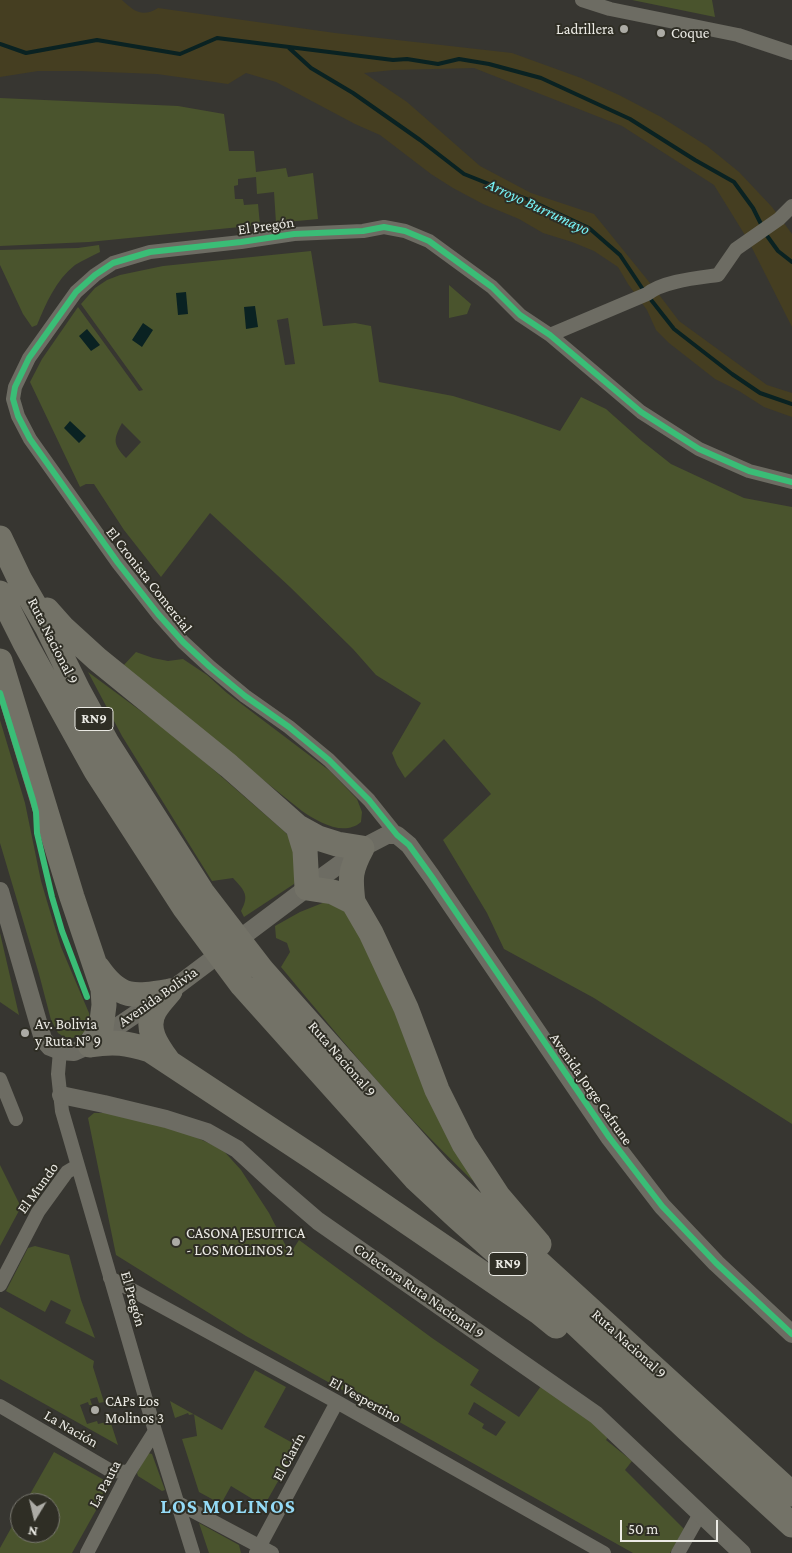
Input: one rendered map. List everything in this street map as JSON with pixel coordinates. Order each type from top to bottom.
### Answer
[{"type":"highway","name":"Ruta Nacional 9","points":[[0,538],[10,586],[35,660],[96,771],[193,900],[242,985],[415,1178],[560,1309],[687,1429],[792,1524]]},
{"type":"highway","points":[[10,586],[229,766],[298,827],[318,838],[337,844],[362,848],[353,864],[350,879],[354,902],[371,933],[406,1008],[437,1090],[464,1144],[498,1196],[528,1232],[654,1367]]},
{"type":"highway","points":[[0,661],[103,989],[104,1004],[101,1029],[90,1045]]},
{"type":"highway","points":[[298,827],[305,850],[307,888],[333,892],[354,902]]},
{"type":"highway","name":"Ruta Nacional 9","points":[[193,900],[262,970],[438,1168],[474,1204],[792,1494]]},
{"type":"highway","points":[[94,962],[107,981],[118,990],[144,996],[170,991]]},
{"type":"highway","points":[[168,1061],[153,1039],[151,1026],[154,1011],[170,991]]},
{"type":"highway","points":[[90,1045],[109,1042],[128,1044],[150,1050],[168,1061],[316,1159],[540,1312],[629,1389],[687,1429]]},
{"type":"street","points":[[582,0],[610,9],[738,35],[792,53]]},
{"type":"street","points":[[550,335],[647,294],[654,288],[718,275],[736,250],[779,219],[792,206]]},
{"type":"street","name":"El Pregón","points":[[15,388],[29,358],[76,292],[95,275],[113,263],[150,252],[294,234],[364,232],[384,228],[405,231],[429,241],[492,287],[520,315],[550,335],[641,412],[700,450],[749,471],[792,482]]},
{"type":"street","name":"El Cronista Comercial","points":[[15,388],[13,399],[18,416],[30,438],[118,563],[158,614],[183,642],[210,667],[246,696],[289,726],[330,760],[369,800],[397,836]]},
{"type":"street","name":"Avenida Bolivia","points":[[60,1051],[74,1052],[90,1045],[170,991],[362,848],[387,835],[397,836]]},
{"type":"street","name":"Avenida Jorge Cafrune","points":[[397,836],[409,845],[432,877],[609,1137],[662,1206],[716,1263],[792,1334]]},
{"type":"street","points":[[0,890],[42,1039],[50,1047],[60,1051]]},
{"type":"street","name":"El Pregón","points":[[60,1051],[58,1074],[62,1111],[155,1431],[193,1553]]},
{"type":"street","points":[[0,1079],[16,1119]]},
{"type":"street","name":"Colectora Ruta Nacional 9","points":[[61,1095],[166,1119],[207,1132],[237,1149],[318,1221],[596,1415],[742,1553]]},
{"type":"street","name":"El Mundo","points":[[0,1285],[38,1212],[67,1172],[77,1166]]},
{"type":"street","name":"El Vespertino","points":[[110,1278],[337,1402],[604,1553]]},
{"type":"street","name":"El Clarín","points":[[263,1551],[337,1402]]},
{"type":"street","name":"La Nación","points":[[0,1406],[111,1471],[129,1472]]},
{"type":"street","name":"La Pauta","points":[[87,1553],[129,1472],[155,1431]]},
{"type":"street","points":[[178,1503],[263,1551]]},
{"type":"street","points":[[678,1553],[700,1514]]},
{"type":"green space","points":[[632,0],[712,0],[715,17]]},
{"type":"green space","points":[[0,98],[178,106],[224,114],[229,151],[254,151],[256,172],[286,168],[288,177],[313,173],[318,219],[276,223],[274,192],[257,194],[256,177],[238,179],[238,185],[234,186],[235,199],[243,199],[244,205],[258,204],[260,225],[89,242],[0,246]]},
{"type":"green space","points":[[99,245],[100,252],[75,265],[62,278],[48,300],[37,325],[32,327],[23,314],[0,265],[0,250],[78,248]]},
{"type":"green space","points":[[311,251],[323,326],[355,323],[371,326],[379,382],[453,396],[560,431],[581,397],[606,409],[671,464],[744,498],[792,507],[792,1124],[594,998],[504,949],[487,913],[443,840],[491,794],[444,739],[405,778],[392,753],[421,703],[376,675],[353,649],[290,587],[210,513],[161,577],[124,530],[94,484],[86,484],[80,487],[30,382],[42,359],[78,307],[139,391],[143,390],[81,304],[95,288],[107,280],[120,275],[163,266]],"holes":[[[288,318],[295,364],[285,365],[277,320]],[[122,423],[141,442],[126,458],[116,442]]]},
{"type":"green space","points":[[449,285],[471,304],[467,314],[449,318]]},
{"type":"green space","points":[[136,652],[168,661],[183,659],[207,675],[227,693],[330,771],[357,799],[362,812],[361,822],[347,828],[339,828],[323,823],[302,811],[122,667]]},
{"type":"green space","points":[[88,672],[176,737],[285,832],[295,843],[298,874],[294,884],[244,917],[241,911],[245,901],[243,889],[233,878],[212,881],[122,736]]},
{"type":"green space","points":[[0,720],[25,803],[41,881],[49,908],[61,947],[89,1013],[88,1027],[78,1037],[64,1037],[58,1033],[51,1020],[0,843]]},
{"type":"green space","points":[[325,902],[345,909],[380,968],[483,1190],[403,1110],[281,967],[290,952],[287,943],[276,938],[275,926],[300,912]]},
{"type":"green space","points":[[0,933],[19,1015],[0,1002]]},
{"type":"green space","points":[[94,1113],[108,1113],[184,1132],[222,1149],[241,1170],[269,1213],[290,1254],[299,1240],[432,1338],[479,1370],[470,1385],[519,1417],[541,1386],[611,1433],[606,1440],[632,1461],[625,1470],[684,1529],[670,1553],[633,1553],[246,1336],[116,1255],[88,1118]],"holes":[[[474,1402],[506,1422],[496,1436],[482,1428],[484,1424],[468,1414]]]},
{"type":"green space","points":[[0,1165],[21,1207],[0,1246]]},
{"type":"green space","points":[[35,1246],[69,1255],[81,1300],[95,1338],[65,1323],[71,1310],[51,1300],[45,1312],[6,1291],[28,1248]]},
{"type":"green space","points":[[0,1307],[94,1361],[93,1367],[104,1402],[99,1403],[97,1397],[90,1399],[92,1405],[89,1405],[88,1402],[80,1405],[87,1424],[97,1421],[98,1424],[106,1422],[105,1414],[108,1414],[118,1445],[0,1379]]},
{"type":"green space","points":[[255,1370],[286,1387],[264,1427],[298,1446],[264,1506],[231,1486],[221,1504],[199,1492],[182,1439],[197,1436],[194,1414],[222,1430]]},
{"type":"green space","points":[[170,1401],[193,1414],[189,1415],[188,1413],[175,1418]]},
{"type":"green space","points":[[54,1452],[106,1481],[108,1489],[72,1553],[0,1553],[0,1548],[10,1530],[10,1543],[60,1543],[60,1493],[31,1493]]},
{"type":"green space","points":[[148,1453],[152,1454],[165,1490],[162,1491],[138,1476],[137,1473]]},
{"type":"green space","points":[[199,1523],[239,1545],[241,1553],[209,1553]]},
{"type":"sand","points":[[0,0],[122,0],[134,10],[143,13],[158,8],[335,33],[512,53],[581,78],[661,117],[707,146],[739,172],[772,207],[792,234],[792,327],[748,240],[714,185],[622,126],[474,68],[393,70],[364,73],[407,102],[480,166],[531,193],[594,214],[679,321],[767,385],[792,393],[792,417],[764,407],[715,379],[669,343],[656,330],[647,310],[618,267],[594,251],[543,233],[519,219],[483,204],[431,174],[380,135],[355,124],[276,82],[246,73],[228,84],[157,74],[79,71],[38,71],[0,77]]},
{"type":"water","points":[[186,292],[188,314],[178,315],[176,293]]},
{"type":"water","points":[[255,306],[258,327],[246,329],[244,307]]},
{"type":"water","points":[[143,323],[153,330],[142,347],[132,340]]},
{"type":"water","points":[[87,329],[100,345],[91,351],[79,336]]},
{"type":"water","points":[[70,421],[86,436],[79,443],[64,428]]},
{"type":"waterway","name":"Arroyo Burrumayo","points":[[0,44],[26,53],[97,40],[180,54],[217,38],[393,60],[407,59],[438,64],[459,59],[489,64],[541,78],[630,119],[734,182],[753,208],[762,226]]},
{"type":"waterway","name":"Arroyo Burrumayo","points":[[288,47],[311,68],[353,93],[420,140],[464,174],[529,200],[589,228],[620,255],[644,291]]},
{"type":"waterway","name":"Arroyo Burrumayo","points":[[765,233],[778,251],[792,262]]},
{"type":"waterway","name":"Arroyo Burrumayo","points":[[648,296],[674,329],[732,374],[760,393],[792,404]]},
{"type":"cycle path","points":[[792,482],[749,471],[699,449],[641,412],[550,335],[520,315],[492,287],[429,241],[405,231],[384,227],[363,231],[294,234],[150,252],[113,263],[95,275],[76,292],[29,358],[15,387],[13,399],[18,416],[30,439],[118,563],[158,614],[183,642],[210,667],[329,760],[369,800],[397,835],[409,845],[609,1137],[662,1206],[716,1263],[792,1334]]},
{"type":"cycle path","points":[[0,693],[33,800],[36,812],[37,833],[52,897],[62,931],[87,997]]},
{"type":"place","name":"Ladrillera","points":[[624,29]]},
{"type":"place","name":"Coque","points":[[661,33]]},
{"type":"place","name":"Av. Bolivia y Ruta N° 9","points":[[25,1033]]},
{"type":"place","name":"CASONA JESUITICA - LOS MOLINOS 2","points":[[176,1242]]},
{"type":"place","name":"CAPs Los Molinos 3","points":[[95,1410]]},
{"type":"district","name":"LOS MOLINOS","points":[[228,1507]]}]
